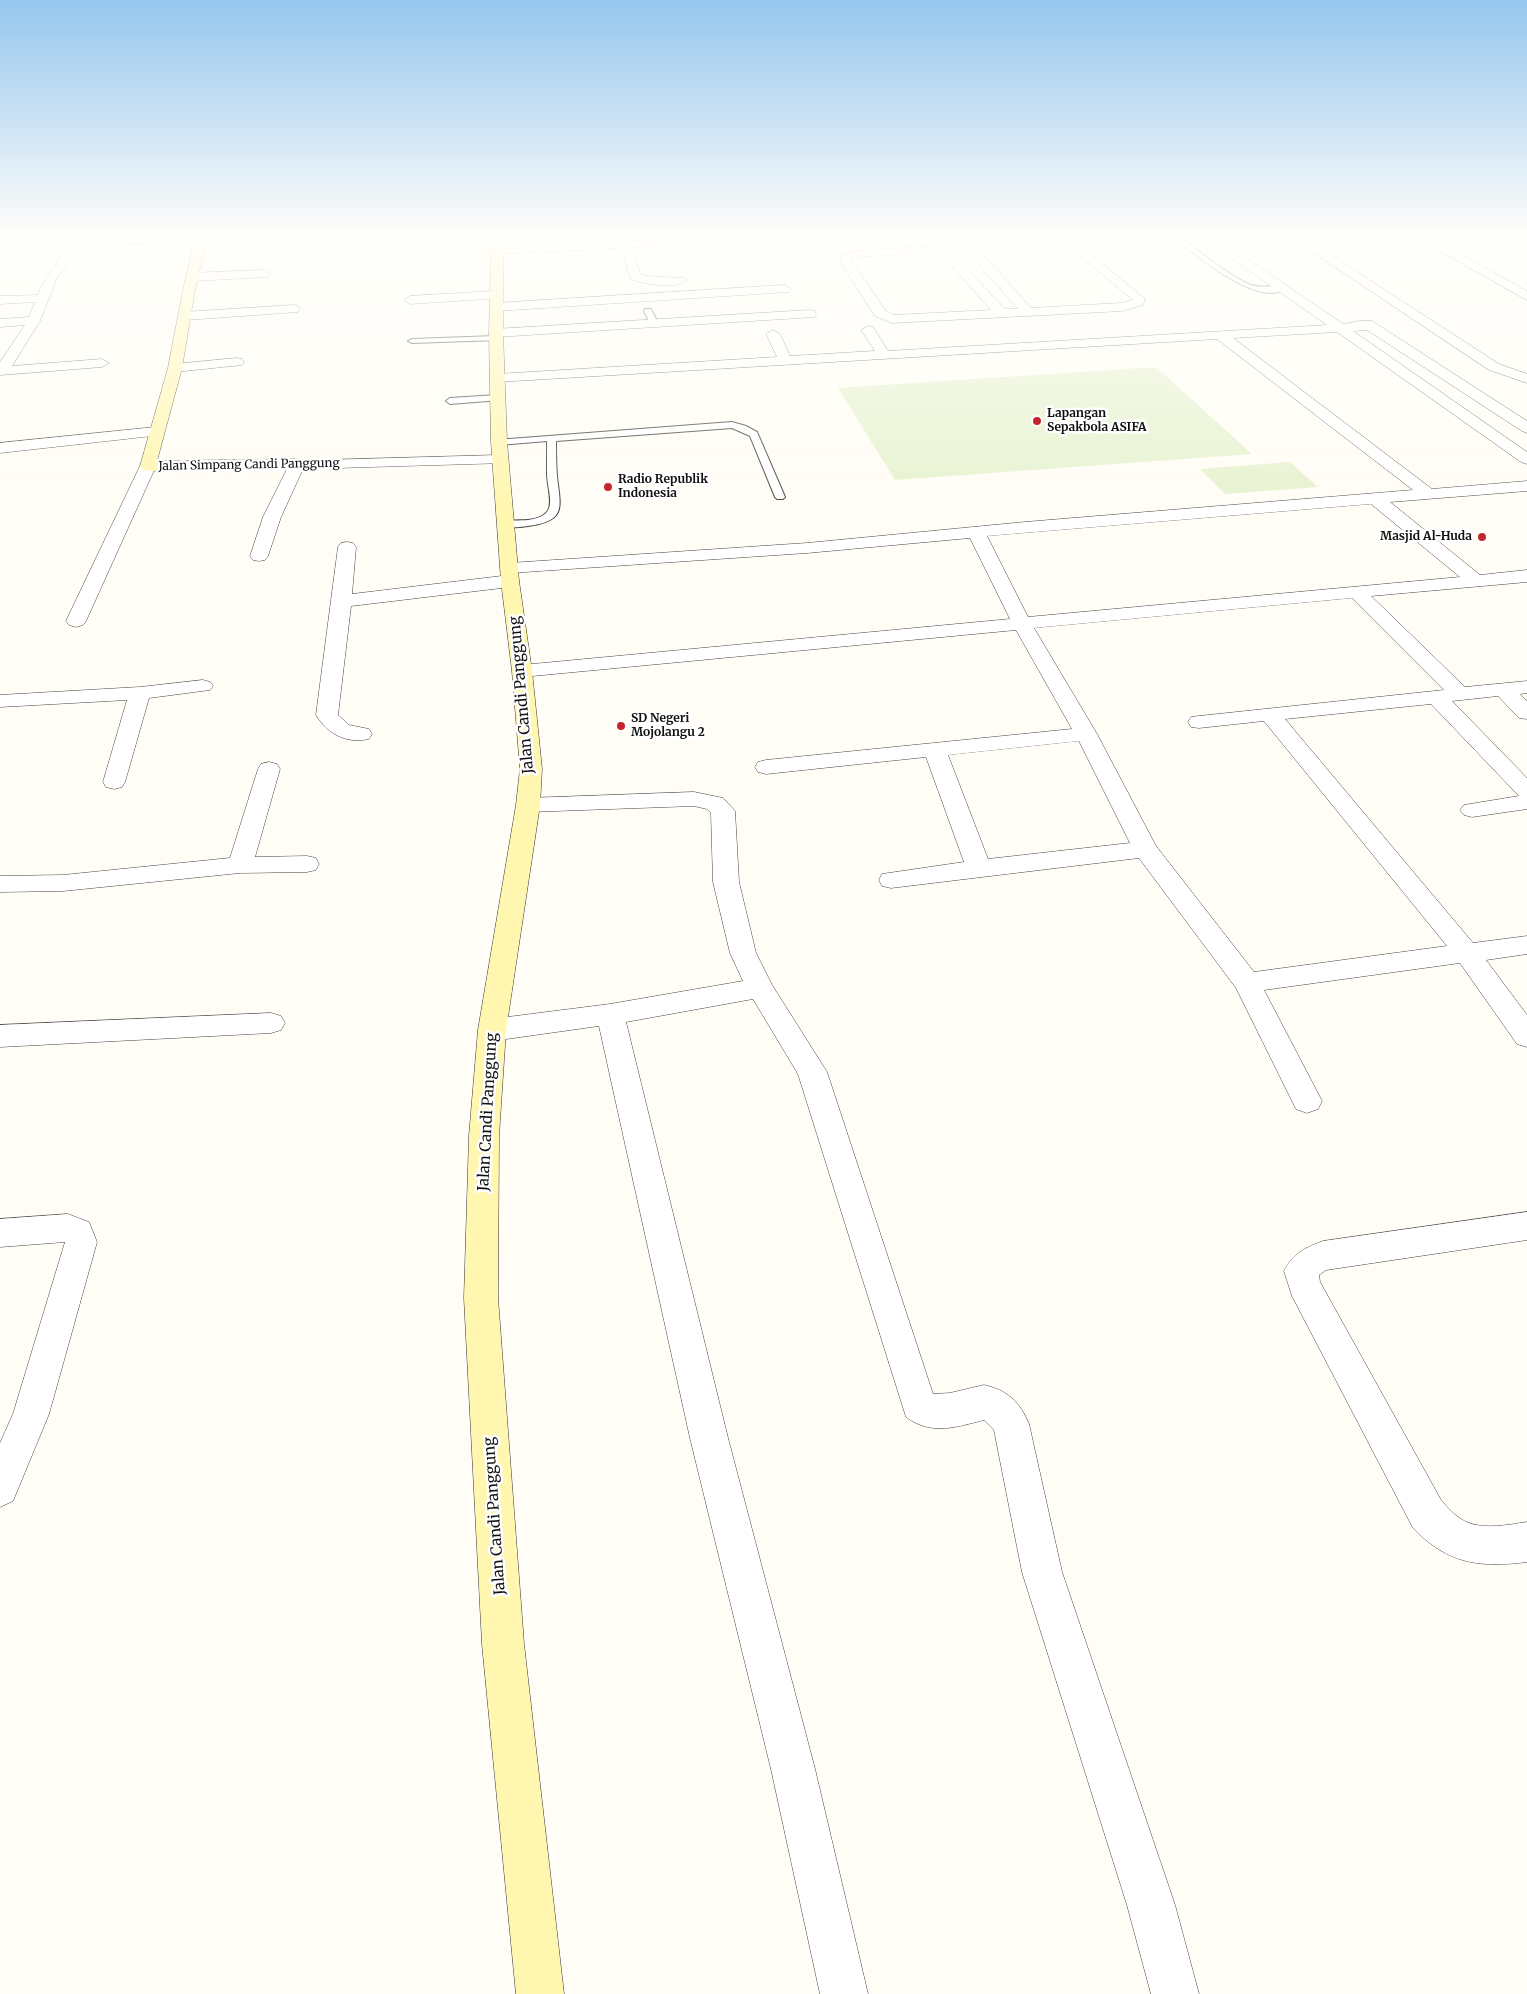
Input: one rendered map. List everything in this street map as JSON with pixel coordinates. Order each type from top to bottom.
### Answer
[{"type":"main road","name":"Jalan Simpang Candi Panggung","points":[[184,326],[175,368],[148,466],[297,464]]},
{"type":"main road","name":"Jalan Candi Panggung","points":[[496,326],[500,451],[510,574],[522,671],[531,769],[528,805],[492,1030],[484,1136],[480,1298],[503,1644],[540,1994]]},
{"type":"street","points":[[0,371],[15,353],[31,326]]},
{"type":"street","points":[[1336,326],[1527,459]]},
{"type":"street","points":[[497,388],[884,355],[1368,326]]},
{"type":"street","points":[[1369,326],[1527,428]]},
{"type":"street","points":[[1432,326],[1494,366],[1527,378]]},
{"type":"street","points":[[868,330],[884,355]]},
{"type":"street","points":[[773,334],[786,362]]},
{"type":"street","points":[[1219,334],[1430,495]]},
{"type":"street","points":[[1358,340],[1389,339]]},
{"type":"street","points":[[175,368],[237,362]]},
{"type":"street","points":[[0,371],[102,363]]},
{"type":"street","points":[[0,448],[156,432]]},
{"type":"street","name":"Jalan Simpang Candi Panggung","points":[[297,464],[500,451]]},
{"type":"street","points":[[258,556],[272,517],[297,464]]},
{"type":"street","points":[[76,621],[148,466]]},
{"type":"street","points":[[342,601],[510,574],[976,532],[1527,486]]},
{"type":"street","points":[[1376,499],[1475,580]]},
{"type":"street","points":[[976,532],[1022,624],[1086,734],[1145,849],[1247,983],[1307,1101]]},
{"type":"street","points":[[347,547],[328,715],[333,726],[342,731],[361,734]]},
{"type":"street","points":[[522,671],[1527,576]]},
{"type":"street","points":[[1356,592],[1460,694]]},
{"type":"street","points":[[0,701],[140,693],[203,686]]},
{"type":"street","points":[[1199,722],[1527,687]]},
{"type":"street","points":[[1503,689],[1527,713]]},
{"type":"street","points":[[114,782],[140,693]]},
{"type":"street","points":[[1436,696],[1527,791]]},
{"type":"street","points":[[1270,715],[1467,953],[1527,1036]]},
{"type":"street","points":[[766,767],[1086,734]]},
{"type":"street","points":[[935,751],[979,868]]},
{"type":"street","points":[[240,865],[269,770]]},
{"type":"street","points":[[528,805],[694,799],[707,800],[720,806],[723,811],[726,882],[743,953],[760,988],[812,1072],[919,1405],[922,1409],[934,1413],[984,1402],[991,1403],[1002,1411],[1011,1424],[1042,1572],[1152,1905],[1175,1994]]},
{"type":"street","points":[[1472,810],[1527,802]]},
{"type":"street","points":[[892,880],[1145,849]]},
{"type":"street","points":[[0,884],[63,883],[240,865],[307,864]]},
{"type":"street","points":[[1247,983],[1527,945]]},
{"type":"street","points":[[492,1030],[610,1014],[760,988]]},
{"type":"street","points":[[610,1014],[709,1438],[793,1769],[844,1994]]},
{"type":"street","points":[[0,1036],[272,1023]]},
{"type":"street","points":[[1527,1226],[1323,1256],[1309,1262],[1302,1271],[1304,1285],[1427,1514],[1446,1532],[1470,1543],[1498,1546],[1527,1542]]},
{"type":"street","points":[[0,1233],[68,1228],[77,1232],[81,1242],[31,1414],[0,1488]]},
{"type":"lane","points":[[412,341],[469,326]]},
{"type":"lane","points":[[450,401],[497,388]]},
{"type":"lane","points":[[500,451],[551,439],[722,425],[743,428],[754,434],[780,497]]},
{"type":"lane","points":[[507,524],[528,523],[544,520],[550,516],[557,500],[553,482],[551,439]]},
{"type":"green space","name":"Lapangan Sepakbola ASIFA","points":[[1156,367],[1252,454],[895,480],[838,388]]},
{"type":"green space","points":[[1290,462],[1318,487],[1225,494],[1200,469]]},
{"type":"place","name":"Lapangan Sepakbola ASIFA","points":[[1037,421]]},
{"type":"place","name":"Radio Republik Indonesia","points":[[608,487]]},
{"type":"place","name":"Masjid Al-Huda","points":[[1482,537]]},
{"type":"place","name":"SD Negeri Mojolangu 2","points":[[621,726]]}]
